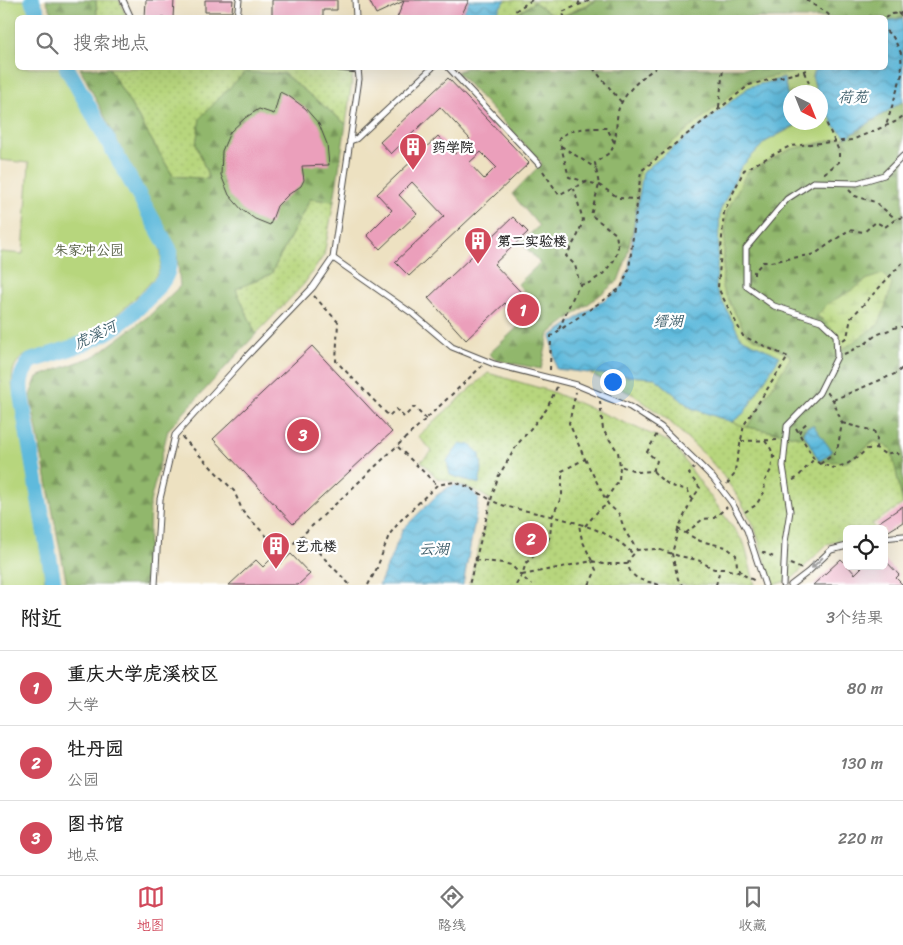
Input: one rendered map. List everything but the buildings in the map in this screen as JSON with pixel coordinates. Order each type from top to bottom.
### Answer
[{"type":"lane","points":[[122,0],[130,15]]},
{"type":"lane","points":[[237,15],[239,0]]},
{"type":"lane","points":[[355,0],[356,15]]},
{"type":"lane","points":[[155,585],[160,499],[176,434],[309,291],[333,258],[359,79],[358,70]]},
{"type":"lane","points":[[350,141],[356,139],[430,70]]},
{"type":"lane","points":[[451,70],[538,164]]},
{"type":"lane","points":[[783,585],[785,542],[790,511],[783,466],[787,426],[819,393],[837,357],[836,335],[820,321],[774,306],[746,286],[746,248],[787,199],[813,182],[857,183],[884,175],[903,156]]},
{"type":"lane","points":[[333,258],[413,314],[452,347],[494,364],[578,385],[630,407],[661,427],[698,463],[732,503],[747,530],[765,585]]},
{"type":"lane","points":[[888,538],[903,536]]},
{"type":"lane","points":[[791,585],[808,572],[830,550],[843,547]]},
{"type":"path","points":[[513,15],[515,11],[532,0]]},
{"type":"path","points":[[578,5],[580,0]]},
{"type":"path","points":[[563,15],[562,12],[591,0]]},
{"type":"path","points":[[806,0],[829,15]]},
{"type":"path","points":[[898,13],[903,18]]},
{"type":"path","points":[[888,16],[903,13]]},
{"type":"path","points":[[886,126],[902,74],[901,53],[893,37],[888,33]]},
{"type":"path","points":[[595,70],[622,103]]},
{"type":"path","points":[[558,332],[572,296],[580,285],[589,283],[603,274],[615,259],[618,247],[616,234],[591,215],[599,185],[595,163],[612,150],[619,108],[627,94],[643,76],[653,70]]},
{"type":"path","points":[[719,109],[723,70]]},
{"type":"path","points":[[550,377],[551,336],[621,288],[629,269],[642,171],[749,85],[804,71],[810,85]]},
{"type":"path","points":[[722,490],[734,475],[744,426],[788,357],[742,336],[718,288],[724,212],[744,170],[790,146],[852,140],[895,122],[903,116]]},
{"type":"path","points":[[813,182],[838,162],[839,151],[828,127]]},
{"type":"path","points":[[614,142],[607,128],[589,128],[564,133],[559,139],[569,177],[599,185],[619,198],[637,199]]},
{"type":"path","points":[[560,146],[596,169]]},
{"type":"path","points":[[538,164],[559,195],[587,182]]},
{"type":"path","points":[[843,182],[856,196],[875,202],[896,219]]},
{"type":"path","points":[[574,189],[583,220],[578,235],[566,256],[575,265],[580,285]]},
{"type":"path","points":[[746,286],[753,279],[754,272],[763,262],[815,254],[849,230],[864,232],[876,222],[885,227],[896,219],[903,217]]},
{"type":"path","points":[[836,344],[846,337],[851,318],[903,262]]},
{"type":"path","points":[[309,291],[338,322],[336,361],[389,416],[396,409],[404,417],[414,408],[426,419]]},
{"type":"path","points":[[837,357],[866,344],[876,335],[897,327],[903,327]]},
{"type":"path","points":[[276,560],[487,361]]},
{"type":"path","points":[[820,464],[834,454],[838,446],[842,424],[833,400],[897,373],[903,367]]},
{"type":"path","points":[[469,585],[498,477],[517,445],[546,410],[560,380]]},
{"type":"path","points":[[578,385],[569,423],[585,460],[608,504],[619,514],[625,531],[637,550]]},
{"type":"path","points":[[600,394],[602,430],[618,452],[620,466],[619,480],[606,499]]},
{"type":"path","points":[[792,421],[814,459],[820,464],[835,468],[848,464],[867,448],[876,448],[885,454],[895,452],[903,457]]},
{"type":"path","points":[[799,433],[808,422]]},
{"type":"path","points":[[842,424],[874,431],[877,439],[876,448]]},
{"type":"path","points":[[653,471],[657,461],[646,452],[661,427]]},
{"type":"path","points":[[178,432],[234,491],[244,512],[283,553]]},
{"type":"path","points":[[741,441],[786,440]]},
{"type":"path","points":[[739,516],[756,505],[765,491],[764,482],[771,470],[773,457],[771,449],[764,441]]},
{"type":"path","points":[[397,446],[437,485]]},
{"type":"path","points":[[773,457],[784,456]]},
{"type":"path","points":[[786,484],[797,478],[814,459]]},
{"type":"path","points":[[516,585],[526,563],[545,546],[550,536],[552,517],[562,496],[562,471],[585,460]]},
{"type":"path","points":[[682,585],[678,579],[672,554],[678,530],[692,499],[700,488],[689,474],[698,463]]},
{"type":"path","points":[[620,466],[639,472],[653,471]]},
{"type":"path","points":[[653,471],[662,481],[677,488],[687,489],[692,499]]},
{"type":"path","points":[[368,585],[390,535],[401,520],[437,485],[454,482],[469,487],[498,504],[600,531],[620,542],[633,554]]},
{"type":"path","points":[[686,533],[703,519],[714,518],[732,503]]},
{"type":"path","points":[[585,526],[599,510],[608,504]]},
{"type":"path","points":[[579,524],[582,540],[596,570],[589,585]]},
{"type":"path","points":[[678,530],[700,541],[726,547],[736,556],[737,566],[742,574]]},
{"type":"path","points":[[302,536],[350,585]]},
{"type":"path","points":[[753,548],[785,562]]},
{"type":"path","points":[[659,585],[638,579],[631,573],[628,564],[637,550],[657,549],[698,560],[714,569],[724,569],[742,574],[761,585]]},
{"type":"path","points":[[476,560],[511,565],[531,585]]},
{"type":"path","points":[[522,575],[592,561],[604,564],[628,564]]},
{"type":"path","points":[[716,585],[720,569]]},
{"type":"green space","name":"朱家冲公园","points":[[0,0],[30,0],[36,15],[15,15],[15,70],[64,70],[156,236],[161,257],[159,270],[155,277],[105,324],[89,334],[27,354],[17,362],[14,369],[12,384],[45,585],[0,585],[0,252],[23,254],[29,163],[0,160]]},
{"type":"green space","points":[[46,0],[96,0],[97,15],[53,15]]},
{"type":"green space","points":[[96,0],[119,0],[126,15],[97,15]]},
{"type":"green space","points":[[506,0],[597,0],[564,15],[553,15],[534,2],[516,15],[496,15]]},
{"type":"green space","points":[[597,0],[903,0],[903,18],[888,22],[888,15],[566,15]]},
{"type":"green space","points":[[534,2],[553,15],[516,15]]},
{"type":"green space","points":[[81,70],[110,70],[173,176],[209,179],[196,144],[200,118],[245,72],[284,74],[346,124],[334,201],[310,199],[271,274],[236,289],[256,334],[168,430],[150,502],[147,585],[67,585],[30,395],[37,377],[95,356],[150,315],[180,286],[177,255]]},
{"type":"green space","points":[[110,70],[330,70],[353,72],[346,124],[284,74],[196,144],[210,179],[173,176]]},
{"type":"green space","points":[[461,70],[805,70],[747,82],[639,169],[635,220],[626,260],[618,281],[549,334],[541,369],[496,360],[489,354],[538,308],[518,284],[540,263],[521,242],[539,226],[512,194],[542,163],[457,72]]},
{"type":"green space","points":[[805,70],[816,70],[812,76],[815,85],[785,85],[784,78],[749,87],[643,172],[635,220],[639,169],[747,82]]},
{"type":"green space","points":[[903,101],[903,504],[891,448],[875,441],[847,462],[819,461],[806,438],[747,427],[790,358],[789,354],[746,334],[722,288],[726,213],[747,172],[791,149],[847,137]],"holes":[[[868,279],[838,335],[817,316]]]},
{"type":"green space","points":[[828,112],[835,126],[847,137],[791,149],[747,172],[726,213],[722,288],[746,334],[789,355],[790,358],[747,427],[732,422],[744,413],[779,356],[741,338],[715,289],[720,211],[741,167],[765,142],[788,130],[828,130]]},
{"type":"green space","points":[[310,199],[334,201],[324,255],[304,284],[256,334],[235,289],[271,274]]},
{"type":"green space","points":[[883,274],[892,284],[879,324],[839,352],[838,335],[817,316],[827,304],[868,279]]},
{"type":"green space","points":[[488,373],[550,391],[672,443],[744,543],[755,585],[469,585],[491,500],[476,491],[454,482],[437,478],[421,461],[432,451],[418,436]]},
{"type":"green space","points":[[589,373],[655,378],[691,408],[747,427],[806,438],[847,462],[875,441],[892,448],[903,504],[873,525],[843,525],[843,540],[827,544],[791,580],[773,585],[754,526],[739,498],[721,473],[668,420],[634,395]]},
{"type":"water","points":[[469,0],[506,0],[496,15],[462,15]]},
{"type":"water","name":"荷苑","points":[[903,18],[903,101],[847,137],[835,127],[828,113],[828,85],[815,85],[812,76],[816,70],[888,70],[888,22]]},
{"type":"water","name":"缙湖","points":[[784,78],[785,85],[783,85],[783,130],[786,130],[765,142],[741,167],[720,211],[716,289],[741,338],[780,356],[744,413],[732,422],[691,408],[655,378],[556,369],[551,336],[621,288],[629,269],[643,172],[749,87]]},
{"type":"water","points":[[813,425],[832,451],[819,461],[803,432],[807,427]]},
{"type":"water","points":[[460,444],[469,444],[480,454],[482,469],[479,484],[450,475],[447,461]]},
{"type":"water","name":"云湖","points":[[455,485],[469,489],[479,499],[463,585],[379,585],[403,529],[437,495]]},
{"type":"waterway","name":"虎溪河","points":[[32,0],[39,15]]},
{"type":"waterway","name":"虎溪河","points":[[54,585],[21,395],[22,375],[31,361],[89,341],[127,318],[161,283],[169,266],[169,249],[68,70]]},
{"type":"place","name":"药学院","points":[[413,171]]},
{"type":"place","name":"第二实验楼","points":[[478,265]]},
{"type":"place","name":"重庆大学虎溪校区","points":[[523,310]]},
{"type":"place","name":"图书馆","points":[[303,435]]},
{"type":"place","name":"牡丹园","points":[[531,539]]},
{"type":"place","name":"艺术楼","points":[[276,570]]}]
